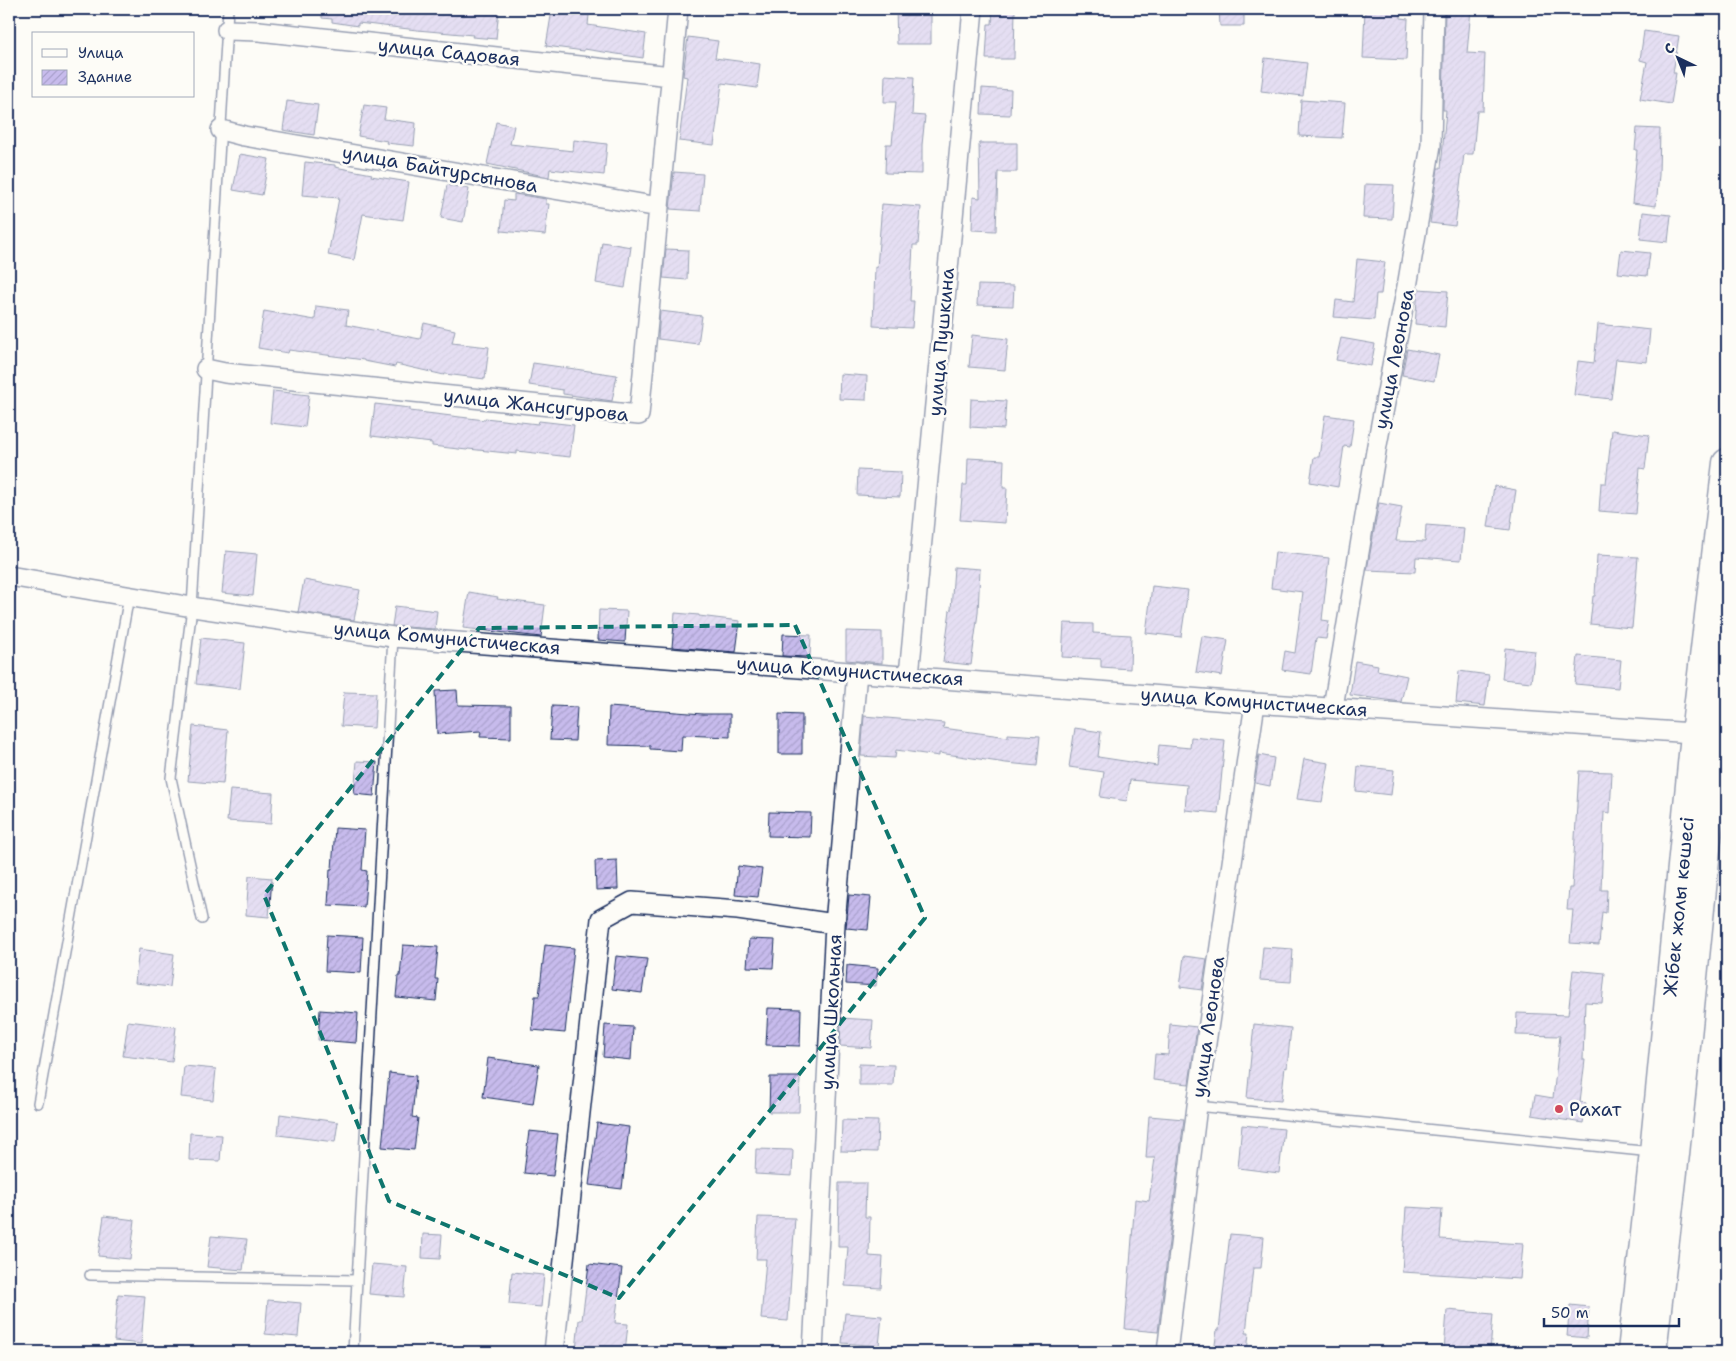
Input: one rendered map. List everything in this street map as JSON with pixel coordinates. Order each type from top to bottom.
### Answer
[{"type":"main road","name":"Жібек жолы көшесі","points":[[1652,1352],[1675,1154],[1727,463]]},
{"type":"main road","name":"Жібек жолы көшесі","points":[[1632,1352],[1654,1152],[1706,734],[1727,643]]},
{"type":"street","name":"улица Жансугурова","points":[[206,369],[225,373],[639,415],[678,9]]},
{"type":"street","name":"улица Пушкина","points":[[909,675],[973,9]]},
{"type":"street","name":"улица Леонова","points":[[1333,707],[1377,445],[1431,145],[1434,9]]},
{"type":"street","name":"улица Садовая","points":[[227,30],[269,32],[672,76]]},
{"type":"street","name":"улица Байтурсынова","points":[[221,130],[659,207]]},
{"type":"street","name":"улица Комунистическая","points":[[9,576],[192,607],[393,637],[909,675],[1255,703],[1706,734]]},
{"type":"street","name":"улица Школьная","points":[[813,1352],[835,924],[857,672]]},
{"type":"street","name":"улица Леонова","points":[[1167,1352],[1197,1106],[1255,703]]},
{"type":"street","points":[[554,1352],[601,919],[632,902],[738,910],[835,924]]},
{"type":"lane","points":[[202,919],[171,778],[192,607],[228,9]]},
{"type":"lane","points":[[38,1103],[129,596]]},
{"type":"lane","points":[[353,1352],[393,637]]},
{"type":"lane","points":[[1197,1106],[1654,1152]]},
{"type":"lane","points":[[90,1275],[357,1280]]},
{"type":"highlighted area","points":[[795,625],[925,918],[619,1298],[389,1201],[264,895],[479,628]]},
{"type":"building","points":[[322,9],[499,9],[496,39],[358,23],[358,26],[332,22],[332,19],[322,18]]},
{"type":"building","points":[[896,9],[931,9],[931,44],[897,44]]},
{"type":"building","points":[[993,9],[1015,9],[1014,59],[986,59],[988,24],[992,24]]},
{"type":"building","points":[[1219,9],[1244,9],[1244,26],[1220,26]]},
{"type":"building","points":[[1365,9],[1401,9],[1401,18],[1408,19],[1406,60],[1363,58]]},
{"type":"building","points":[[1445,9],[1471,9],[1467,53],[1485,54],[1483,111],[1477,111],[1473,154],[1464,154],[1455,226],[1430,223],[1438,168],[1441,168],[1446,110],[1443,110]]},
{"type":"building","points":[[552,10],[589,15],[588,25],[646,34],[643,58],[584,49],[584,51],[546,46]]},
{"type":"building","points":[[1644,31],[1679,36],[1673,73],[1676,73],[1671,104],[1640,99],[1647,62],[1640,60]]},
{"type":"building","points":[[688,37],[718,41],[715,58],[760,64],[757,88],[722,83],[714,145],[679,141],[687,77],[683,76]]},
{"type":"building","points":[[1265,58],[1307,63],[1303,96],[1261,91]]},
{"type":"building","points":[[885,75],[914,77],[912,115],[925,116],[922,174],[885,173],[886,144],[892,144],[896,102],[884,102]]},
{"type":"building","points":[[982,88],[1011,90],[1010,115],[981,114]]},
{"type":"building","points":[[1301,100],[1345,103],[1342,138],[1299,136]]},
{"type":"building","points":[[287,101],[318,105],[314,135],[283,130]]},
{"type":"building","points":[[364,105],[386,108],[384,119],[416,123],[414,146],[386,143],[387,141],[358,136]]},
{"type":"building","points":[[496,122],[514,126],[510,144],[573,151],[574,140],[607,144],[604,175],[550,169],[549,177],[487,164]]},
{"type":"building","points":[[1637,128],[1660,129],[1656,206],[1632,203]]},
{"type":"building","points":[[979,143],[1017,143],[1017,172],[998,172],[996,231],[972,230],[973,197],[980,198]]},
{"type":"building","points":[[240,154],[269,159],[262,195],[233,190]]},
{"type":"building","points":[[305,162],[335,165],[335,167],[372,174],[371,176],[409,182],[403,220],[363,214],[354,260],[328,255],[339,198],[302,195]]},
{"type":"building","points":[[674,172],[703,174],[700,211],[670,209]]},
{"type":"building","points":[[1365,184],[1394,185],[1392,219],[1363,218]]},
{"type":"building","points":[[447,185],[469,189],[463,222],[441,218]]},
{"type":"building","points":[[514,194],[546,199],[546,204],[549,204],[545,235],[501,231],[504,200],[514,201]]},
{"type":"building","points":[[882,204],[921,207],[918,245],[913,245],[910,301],[914,301],[912,328],[873,326],[875,267],[877,268]]},
{"type":"building","points":[[1643,212],[1671,215],[1668,242],[1640,239]]},
{"type":"building","points":[[602,242],[631,247],[625,288],[596,283]]},
{"type":"building","points":[[666,249],[688,250],[687,280],[663,278]]},
{"type":"building","points":[[1621,250],[1650,253],[1647,276],[1618,273]]},
{"type":"building","points":[[1357,259],[1385,262],[1381,294],[1376,294],[1374,320],[1334,317],[1336,300],[1353,302]]},
{"type":"building","points":[[978,285],[1014,286],[1013,306],[977,305]]},
{"type":"building","points":[[1418,289],[1448,291],[1445,327],[1415,324]]},
{"type":"building","points":[[316,306],[348,310],[346,325],[420,339],[424,323],[455,330],[452,343],[489,347],[485,379],[444,375],[396,364],[395,367],[364,360],[289,350],[288,353],[258,348],[264,311],[315,320]]},
{"type":"building","points":[[660,311],[702,316],[698,344],[658,339]]},
{"type":"building","points":[[1598,324],[1650,330],[1647,362],[1616,359],[1611,399],[1574,395],[1578,361],[1594,363]]},
{"type":"building","points":[[972,335],[1008,339],[1005,370],[969,367]]},
{"type":"building","points":[[1341,338],[1375,344],[1371,366],[1336,360]]},
{"type":"building","points":[[1407,349],[1439,355],[1434,381],[1402,375]]},
{"type":"building","points":[[533,363],[617,375],[612,401],[563,394],[563,390],[529,385]]},
{"type":"building","points":[[840,374],[867,376],[866,400],[839,399]]},
{"type":"building","points":[[273,391],[309,395],[305,427],[270,423]]},
{"type":"building","points":[[971,399],[1006,401],[1004,429],[970,427]]},
{"type":"building","points":[[375,404],[410,408],[410,411],[485,420],[485,418],[538,424],[539,421],[574,425],[570,457],[517,451],[517,454],[467,450],[432,446],[432,443],[371,436]]},
{"type":"building","points":[[1325,415],[1354,419],[1350,447],[1344,446],[1338,487],[1310,482],[1314,457],[1319,457]]},
{"type":"building","points":[[1612,430],[1649,435],[1645,469],[1640,468],[1636,514],[1599,511],[1601,483],[1606,483]]},
{"type":"building","points":[[968,458],[1004,460],[1003,488],[1007,488],[1005,523],[960,520],[963,485],[967,485]]},
{"type":"building","points":[[858,470],[901,472],[900,497],[857,495]]},
{"type":"building","points":[[1494,486],[1516,490],[1510,530],[1488,527]]},
{"type":"building","points":[[1379,503],[1402,507],[1396,541],[1425,542],[1426,525],[1464,528],[1461,560],[1416,557],[1415,572],[1367,570]]},
{"type":"building","points":[[226,551],[257,554],[253,596],[222,593]]},
{"type":"building","points":[[1275,552],[1329,558],[1322,620],[1329,621],[1326,639],[1316,638],[1311,674],[1282,670],[1285,651],[1295,653],[1303,592],[1271,588]]},
{"type":"building","points":[[1597,555],[1638,557],[1632,628],[1590,624],[1593,596],[1595,596]]},
{"type":"building","points":[[954,567],[980,569],[978,613],[971,665],[943,662],[951,610]]},
{"type":"building","points":[[304,580],[360,590],[354,620],[298,612]]},
{"type":"building","points":[[1152,586],[1188,590],[1181,637],[1146,633]]},
{"type":"building","points":[[469,592],[498,597],[497,599],[545,605],[541,637],[463,628]]},
{"type":"building","points":[[395,606],[437,611],[435,629],[392,626]]},
{"type":"building","points":[[599,610],[627,611],[625,642],[598,640]]},
{"type":"building","points":[[675,613],[740,621],[736,652],[672,647]]},
{"type":"building","points":[[1064,623],[1093,624],[1093,633],[1131,635],[1130,669],[1101,667],[1101,659],[1062,657]]},
{"type":"building","points":[[846,631],[882,632],[882,663],[846,660]]},
{"type":"building","points":[[783,634],[811,635],[810,657],[782,656]]},
{"type":"building","points":[[1202,636],[1228,640],[1222,676],[1196,672]]},
{"type":"building","points":[[201,638],[245,643],[240,689],[196,684]]},
{"type":"building","points":[[1505,648],[1535,651],[1531,682],[1502,679]]},
{"type":"building","points":[[1578,656],[1621,660],[1618,688],[1575,684]]},
{"type":"building","points":[[1355,661],[1378,665],[1377,670],[1407,676],[1401,702],[1350,695]]},
{"type":"building","points":[[1459,671],[1489,675],[1485,706],[1456,703]]},
{"type":"building","points":[[457,690],[458,705],[511,706],[511,738],[480,737],[481,731],[437,734],[435,691]]},
{"type":"building","points":[[344,692],[376,693],[374,728],[341,726]]},
{"type":"building","points":[[552,706],[577,707],[575,741],[550,740]]},
{"type":"building","points":[[609,707],[703,714],[730,714],[730,737],[682,735],[681,751],[650,749],[650,746],[608,745]]},
{"type":"building","points":[[779,714],[802,715],[802,754],[779,754]]},
{"type":"building","points":[[864,716],[944,723],[943,728],[1008,737],[1008,734],[1040,736],[1037,766],[939,753],[939,756],[896,750],[895,758],[861,756]]},
{"type":"building","points":[[193,726],[228,730],[223,784],[188,781]]},
{"type":"building","points":[[1075,728],[1101,732],[1098,757],[1157,766],[1159,745],[1190,748],[1191,737],[1225,740],[1218,813],[1185,810],[1187,785],[1130,780],[1127,801],[1100,797],[1104,772],[1069,767]]},
{"type":"building","points":[[1259,755],[1274,758],[1270,786],[1255,783]]},
{"type":"building","points":[[1304,759],[1329,763],[1322,802],[1297,799]]},
{"type":"building","points":[[357,761],[377,762],[374,796],[354,794]]},
{"type":"building","points":[[1358,766],[1394,770],[1391,795],[1356,791]]},
{"type":"building","points":[[1579,771],[1612,772],[1610,813],[1604,812],[1601,890],[1607,890],[1606,913],[1602,912],[1599,945],[1570,943],[1573,910],[1567,910],[1569,888],[1572,888]]},
{"type":"building","points":[[230,790],[273,793],[271,824],[227,821]]},
{"type":"building","points":[[769,812],[811,813],[810,837],[768,836]]},
{"type":"building","points":[[335,828],[365,830],[362,870],[367,871],[364,907],[328,905]]},
{"type":"building","points":[[617,860],[618,889],[596,890],[595,861]]},
{"type":"building","points":[[738,866],[762,869],[758,897],[735,895]]},
{"type":"building","points":[[249,876],[272,878],[269,917],[246,915]]},
{"type":"building","points":[[849,895],[871,897],[868,930],[846,928]]},
{"type":"building","points":[[327,935],[363,937],[361,973],[325,971]]},
{"type":"building","points":[[749,939],[775,940],[773,968],[747,967]]},
{"type":"building","points":[[403,945],[438,947],[435,979],[438,979],[436,1001],[396,997]]},
{"type":"building","points":[[545,945],[574,948],[565,1033],[532,1030],[535,996],[539,996]]},
{"type":"building","points":[[1263,947],[1293,949],[1291,982],[1260,980]]},
{"type":"building","points":[[139,949],[174,954],[170,987],[135,983]]},
{"type":"building","points":[[616,956],[647,959],[642,993],[612,989]]},
{"type":"building","points":[[1184,956],[1207,959],[1202,990],[1180,987]]},
{"type":"building","points":[[847,965],[878,968],[876,986],[846,984]]},
{"type":"building","points":[[1573,970],[1605,973],[1602,1003],[1585,1002],[1583,1060],[1585,1060],[1580,1102],[1586,1103],[1583,1123],[1532,1115],[1535,1095],[1553,1098],[1560,1036],[1516,1035],[1517,1013],[1568,1015]]},
{"type":"building","points":[[768,1008],[801,1009],[800,1046],[766,1045]]},
{"type":"building","points":[[320,1010],[358,1013],[356,1043],[318,1040]]},
{"type":"building","points":[[841,1018],[873,1020],[871,1048],[840,1046]]},
{"type":"building","points":[[128,1021],[176,1027],[172,1062],[123,1056]]},
{"type":"building","points":[[1170,1024],[1197,1027],[1189,1084],[1153,1080],[1155,1054],[1168,1055]]},
{"type":"building","points":[[1254,1024],[1291,1028],[1281,1101],[1247,1098]]},
{"type":"building","points":[[605,1025],[633,1027],[631,1060],[603,1057]]},
{"type":"building","points":[[488,1058],[539,1065],[533,1104],[483,1097]]},
{"type":"building","points":[[859,1064],[894,1065],[893,1085],[859,1085]]},
{"type":"building","points":[[184,1066],[216,1069],[213,1100],[181,1097]]},
{"type":"building","points":[[389,1073],[416,1076],[412,1117],[418,1118],[414,1150],[382,1147]]},
{"type":"building","points":[[770,1077],[800,1077],[799,1112],[769,1112]]},
{"type":"building","points":[[280,1114],[338,1122],[335,1142],[278,1135]]},
{"type":"building","points":[[1149,1116],[1184,1119],[1158,1332],[1125,1329],[1135,1199],[1149,1201],[1155,1158],[1146,1158]]},
{"type":"building","points":[[842,1120],[878,1121],[877,1152],[841,1151]]},
{"type":"building","points":[[597,1123],[629,1127],[622,1189],[589,1185]]},
{"type":"building","points":[[1242,1125],[1284,1129],[1279,1173],[1238,1168]]},
{"type":"building","points":[[529,1131],[558,1134],[553,1176],[524,1173]]},
{"type":"building","points":[[190,1133],[222,1135],[220,1161],[189,1160]]},
{"type":"building","points":[[756,1149],[793,1150],[792,1176],[755,1174]]},
{"type":"building","points":[[839,1183],[866,1183],[865,1217],[870,1217],[869,1256],[883,1257],[881,1288],[845,1286],[848,1247],[838,1247]]},
{"type":"building","points":[[1406,1207],[1442,1209],[1440,1239],[1523,1244],[1520,1279],[1402,1272]]},
{"type":"building","points":[[104,1216],[135,1220],[130,1259],[98,1256]]},
{"type":"building","points":[[758,1217],[795,1218],[788,1321],[761,1319],[766,1259],[756,1259]]},
{"type":"building","points":[[423,1234],[442,1235],[440,1259],[422,1258]]},
{"type":"building","points":[[1230,1234],[1264,1237],[1261,1268],[1253,1268],[1246,1333],[1249,1333],[1247,1352],[1214,1352],[1217,1330],[1219,1330]]},
{"type":"building","points":[[211,1236],[247,1239],[243,1270],[207,1267]]},
{"type":"building","points":[[372,1264],[407,1267],[404,1297],[369,1294]]},
{"type":"building","points":[[589,1264],[622,1268],[615,1323],[628,1324],[625,1352],[576,1351],[579,1320],[582,1320]]},
{"type":"building","points":[[512,1272],[544,1275],[541,1307],[509,1304]]},
{"type":"building","points":[[118,1294],[145,1296],[141,1344],[114,1341]]},
{"type":"building","points":[[268,1300],[301,1303],[298,1337],[265,1334]]},
{"type":"building","points":[[1570,1305],[1589,1307],[1587,1338],[1567,1336]]},
{"type":"building","points":[[1447,1310],[1493,1314],[1490,1352],[1444,1352]]},
{"type":"building","points":[[845,1313],[882,1316],[879,1346],[842,1343]]},
{"type":"place","name":"Рахат","points":[[1559,1109]]}]
